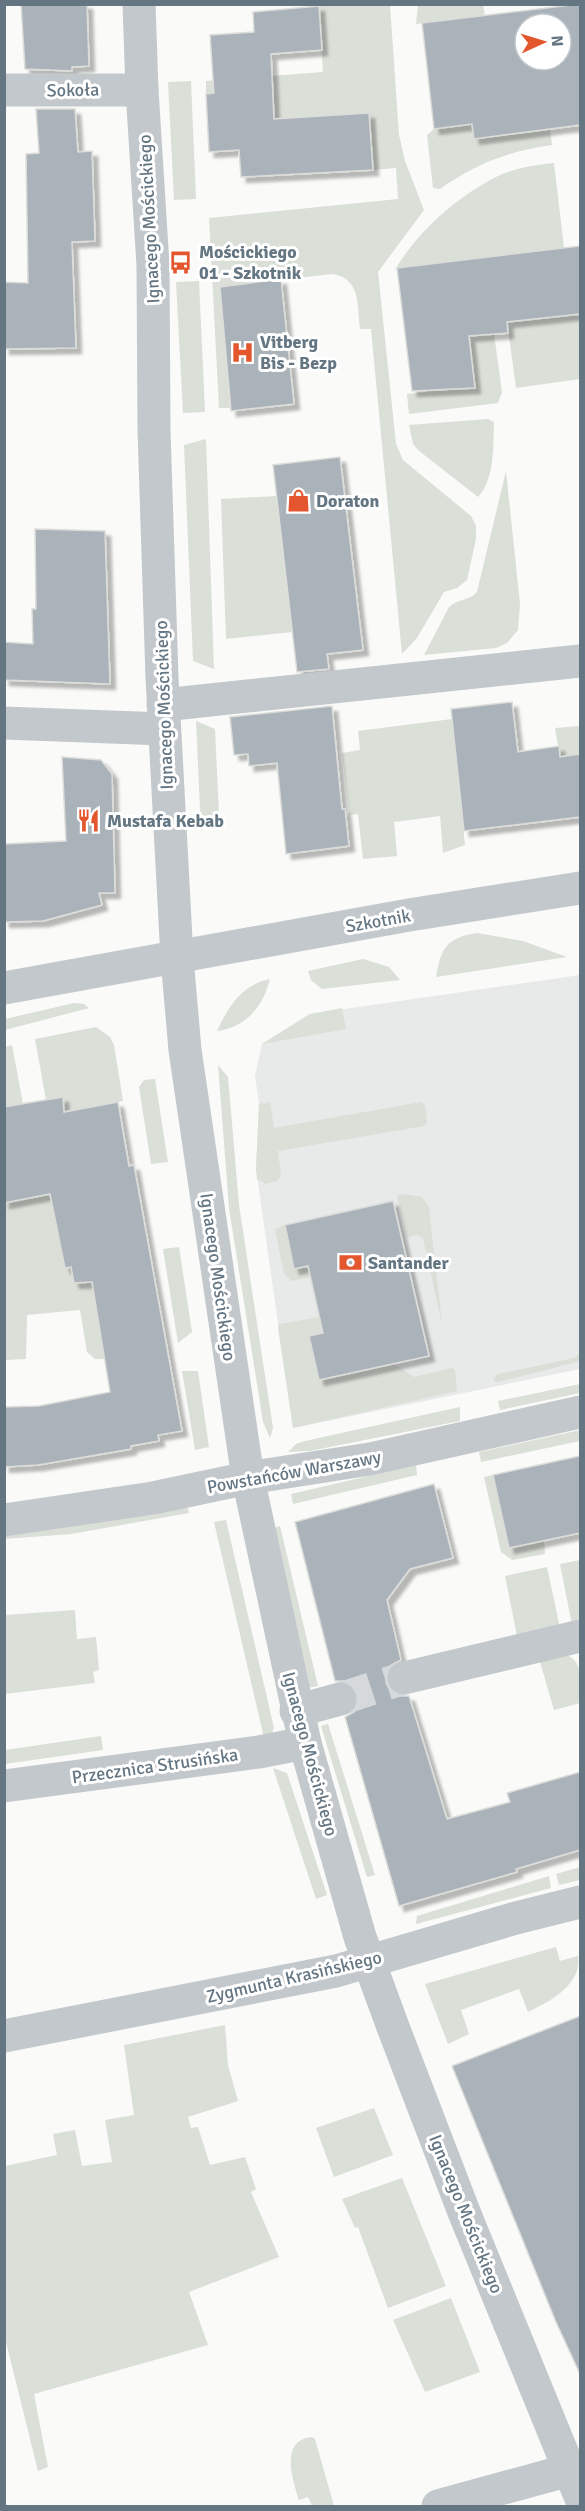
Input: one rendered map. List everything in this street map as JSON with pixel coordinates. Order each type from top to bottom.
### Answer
[{"type":"street","name":"Ignacego Mościckiego","points":[[139,4],[153,265],[154,430],[163,717],[177,958],[185,1050],[248,1478],[297,1711],[360,1937],[464,2212],[577,2478]]},
{"type":"street","name":"Sokoła","points":[[4,90],[142,90]]},
{"type":"street","points":[[4,723],[163,717],[580,661]]},
{"type":"street","name":"Szkotnik","points":[[4,987],[409,915],[580,888]]},
{"type":"street","name":"Powstańców Warszawy","points":[[4,1520],[165,1496],[248,1478],[370,1459],[580,1413]]},
{"type":"street","points":[[404,1678],[580,1636]]},
{"type":"street","points":[[297,1711],[340,1699]]},
{"type":"street","name":"Przecznica Strusińska","points":[[4,1786],[259,1752],[305,1743]]},
{"type":"street","name":"Zygmunta Krasińskiego","points":[[4,2036],[294,1981],[371,1962],[516,1918],[580,1902]]},
{"type":"street","points":[[438,2506],[577,2478]]},
{"type":"shaded area","points":[[319,5],[390,5],[399,135],[405,161],[424,210],[378,272],[396,444],[403,460],[471,516],[476,526],[476,539],[467,580],[457,588],[444,592],[417,638],[402,654],[371,329],[360,329],[356,294],[348,281],[332,274],[220,287],[230,408],[219,408],[209,218],[398,199],[396,168],[373,170],[369,113],[274,119],[273,90],[206,94],[206,81],[323,72]]},
{"type":"shaded area","points":[[418,5],[483,5],[485,16],[416,24]]},
{"type":"shaded area","points":[[191,81],[196,199],[174,200],[168,82]]},
{"type":"shaded area","points":[[472,124],[474,139],[550,130],[552,145],[521,151],[493,160],[466,172],[440,189],[433,188],[427,135],[434,129]]},
{"type":"shaded area","points":[[554,163],[564,248],[397,268],[393,273],[402,258],[425,231],[466,195],[510,171]]},
{"type":"shaded area","points":[[199,281],[205,412],[183,413],[176,282]]},
{"type":"shaded area","points":[[580,314],[580,379],[516,388],[507,322]]},
{"type":"shaded area","points":[[488,325],[490,334],[494,334],[502,392],[498,403],[409,414],[407,394],[475,387],[468,327]]},
{"type":"shaded area","points":[[488,419],[494,422],[492,462],[488,481],[478,497],[418,450],[413,444],[409,425]]},
{"type":"shaded area","points":[[206,439],[214,669],[193,661],[184,445]]},
{"type":"shaded area","points":[[506,471],[520,604],[518,630],[507,643],[496,648],[424,655],[449,607],[477,592]]},
{"type":"shaded area","points":[[276,496],[292,632],[226,639],[221,499]]},
{"type":"shaded area","points":[[452,719],[465,845],[443,853],[440,816],[394,822],[397,856],[363,859],[358,814],[349,815],[342,753],[360,750],[358,731]]},
{"type":"shaded area","points":[[196,721],[215,729],[219,815],[201,831]]},
{"type":"shaded area","points":[[580,726],[580,754],[560,757],[555,728]]},
{"type":"shaded area","points":[[477,933],[523,941],[567,957],[436,977],[440,958],[447,946],[452,941]]},
{"type":"shaded area","points":[[363,959],[389,967],[400,980],[322,989],[311,980],[308,971]]},
{"type":"shaded area","points":[[580,975],[580,1369],[293,1428],[256,1169],[259,1104],[255,1076],[262,1044],[310,1014]]},
{"type":"shaded area","points":[[270,979],[263,998],[252,1014],[237,1025],[217,1031],[231,1005],[244,991]]},
{"type":"shaded area","points":[[74,1003],[84,1004],[89,1008],[5,1030],[5,1019]]},
{"type":"shaded area","points":[[342,1008],[346,1029],[262,1044],[310,1014]]},
{"type":"shaded area","points":[[96,1027],[110,1037],[114,1045],[123,1101],[64,1112],[63,1097],[46,1100],[35,1039]]},
{"type":"shaded area","points":[[12,1045],[23,1104],[5,1124],[5,1047]]},
{"type":"shaded area","points":[[218,1065],[228,1077],[239,1205],[273,1428],[270,1438],[263,1422],[229,1208]]},
{"type":"shaded area","points":[[155,1079],[168,1162],[151,1164],[139,1087],[144,1080]]},
{"type":"shaded area","points":[[270,1102],[274,1128],[421,1102],[425,1105],[427,1122],[424,1126],[278,1151],[281,1175],[277,1181],[266,1184],[257,1179],[256,1169],[259,1104]]},
{"type":"shaded area","points":[[50,1194],[65,1268],[71,1267],[92,1282],[105,1359],[95,1359],[87,1352],[80,1310],[27,1315],[26,1359],[5,1360],[4,1203]]},
{"type":"shaded area","points":[[403,1194],[422,1197],[429,1208],[442,1324],[423,1238],[417,1235],[407,1237],[397,1196]]},
{"type":"shaded area","points":[[285,1225],[294,1268],[309,1266],[311,1277],[292,1281],[284,1274],[275,1229]]},
{"type":"shaded area","points":[[179,1247],[192,1332],[178,1343],[163,1249]]},
{"type":"shaded area","points":[[320,1317],[414,1377],[452,1368],[455,1370],[457,1391],[293,1428],[278,1328],[279,1324]]},
{"type":"shaded area","points":[[580,1353],[580,1361],[499,1382],[493,1379],[498,1374],[574,1358]]},
{"type":"shaded area","points":[[182,1371],[198,1371],[209,1447],[195,1450]]},
{"type":"shaded area","points":[[580,1384],[580,1393],[500,1410],[498,1401]]},
{"type":"shaded area","points":[[460,1407],[460,1421],[310,1451],[288,1452],[296,1444],[305,1441]]},
{"type":"shaded area","points":[[580,1430],[580,1441],[481,1462],[479,1452]]},
{"type":"shaded area","points":[[416,1465],[417,1475],[293,1504],[291,1494]]},
{"type":"shaded area","points":[[493,1475],[509,1548],[544,1540],[545,1554],[512,1560],[501,1552],[484,1477]]},
{"type":"shaded area","points":[[187,1504],[189,1513],[71,1534],[5,1539],[5,1529]]},
{"type":"shaded area","points":[[226,1520],[274,1728],[272,1733],[264,1738],[214,1522]]},
{"type":"shaded area","points":[[280,1526],[318,1686],[307,1688],[271,1529]]},
{"type":"shaded area","points":[[580,1560],[580,1623],[572,1625],[560,1564]]},
{"type":"shaded area","points":[[547,1567],[560,1628],[517,1636],[505,1576]]},
{"type":"shaded area","points":[[75,1610],[77,1639],[96,1637],[99,1670],[93,1672],[95,1683],[5,1694],[5,1615]]},
{"type":"shaded area","points":[[567,1655],[577,1663],[579,1669],[580,1703],[554,1710],[540,1662]]},
{"type":"shaded area","points":[[328,1724],[375,1875],[367,1877],[321,1726]]},
{"type":"shaded area","points":[[101,1736],[103,1750],[5,1764],[5,1750]]},
{"type":"shaded area","points":[[273,1768],[287,1773],[327,1895],[316,1899]]},
{"type":"shaded area","points":[[580,1867],[580,1880],[559,1885],[556,1874]]},
{"type":"shaded area","points":[[549,1876],[551,1888],[416,1924],[417,1916]]},
{"type":"shaded area","points":[[556,1947],[560,1961],[578,1956],[575,1975],[563,1991],[528,2012],[519,1989],[461,2010],[469,2034],[448,2044],[425,1984]]},
{"type":"shaded area","points":[[225,2025],[228,2065],[238,2101],[188,2117],[191,2128],[198,2127],[210,2165],[245,2157],[256,2189],[251,2192],[279,2257],[189,2292],[208,2345],[34,2394],[48,2467],[38,2471],[5,2338],[5,2166],[57,2155],[53,2134],[75,2130],[82,2166],[112,2162],[105,2120],[134,2115],[124,2045]]},
{"type":"shaded area","points":[[374,2108],[393,2155],[334,2177],[316,2128]]},
{"type":"shaded area","points":[[402,2178],[446,2286],[388,2308],[358,2227],[355,2228],[342,2199]]},
{"type":"shaded area","points":[[451,2298],[480,2372],[425,2392],[393,2320]]},
{"type":"shaded area","points":[[312,2437],[315,2439],[334,2506],[312,2506],[308,2497],[299,2500],[292,2472],[292,2453],[295,2445]]},
{"type":"building","points":[[21,4],[87,4],[89,66],[72,67],[72,71],[25,69]]},
{"type":"building","points":[[580,4],[580,125],[474,139],[472,124],[434,129],[422,23],[513,12],[513,72],[573,72],[573,12],[513,12]]},
{"type":"building","points":[[319,6],[322,50],[271,54],[274,119],[369,113],[373,170],[241,177],[239,150],[209,152],[206,94],[214,93],[210,35],[254,32],[253,12]]},
{"type":"building","points":[[36,109],[75,109],[78,152],[92,151],[95,241],[72,242],[76,348],[4,349],[4,282],[28,283],[26,154],[39,153]]},
{"type":"building","points":[[580,246],[580,314],[507,322],[508,333],[469,336],[475,388],[412,391],[397,268]]},
{"type":"building","points":[[281,279],[294,404],[231,411],[220,287]]},
{"type":"building","points":[[340,457],[363,650],[327,654],[329,669],[297,672],[273,465]]},
{"type":"building","points":[[35,529],[105,531],[110,684],[4,680],[4,642],[33,644],[32,609],[36,609]]},
{"type":"building","points":[[512,702],[518,752],[559,746],[560,757],[580,754],[580,817],[464,831],[451,709]]},
{"type":"building","points":[[332,706],[342,809],[345,809],[349,846],[286,854],[277,763],[249,766],[248,754],[234,755],[230,717]]},
{"type":"building","points":[[62,757],[101,760],[112,774],[115,893],[99,893],[102,905],[43,921],[4,922],[4,844],[66,841]]},
{"type":"building","points":[[63,1097],[64,1112],[118,1102],[129,1166],[134,1165],[182,1431],[158,1435],[159,1441],[131,1446],[131,1449],[38,1465],[4,1467],[4,1407],[39,1406],[110,1392],[92,1282],[74,1283],[71,1267],[65,1268],[50,1194],[4,1203],[4,1107]]},
{"type":"building","points":[[393,1201],[429,1356],[319,1380],[309,1336],[323,1333],[308,1266],[294,1269],[285,1225]]},
{"type":"building","points":[[580,1456],[580,1533],[509,1548],[493,1475]]},
{"type":"building","points":[[434,1484],[453,1558],[410,1569],[387,1600],[401,1660],[391,1665],[386,1673],[386,1683],[390,1690],[398,1696],[409,1696],[447,1819],[510,1802],[507,1793],[580,1772],[580,1850],[516,1869],[517,1872],[399,1906],[345,1717],[354,1712],[358,1704],[358,1695],[353,1685],[344,1681],[335,1681],[295,1522]]},
{"type":"building","points":[[580,2016],[580,2374],[556,2322],[452,2066]]},
{"type":"tunnel","points":[[340,1699],[404,1678]]},
{"type":"place","name":"Mościckiego 01 - Szkotnik","points":[[181,262]]},
{"type":"place","name":"Vitberg Bis - Bezp","points":[[242,352]]},
{"type":"place","name":"Doraton","points":[[298,501]]},
{"type":"place","name":"Mustafa Kebab","points":[[89,821]]},
{"type":"place","name":"Santander","points":[[350,1263]]}]
